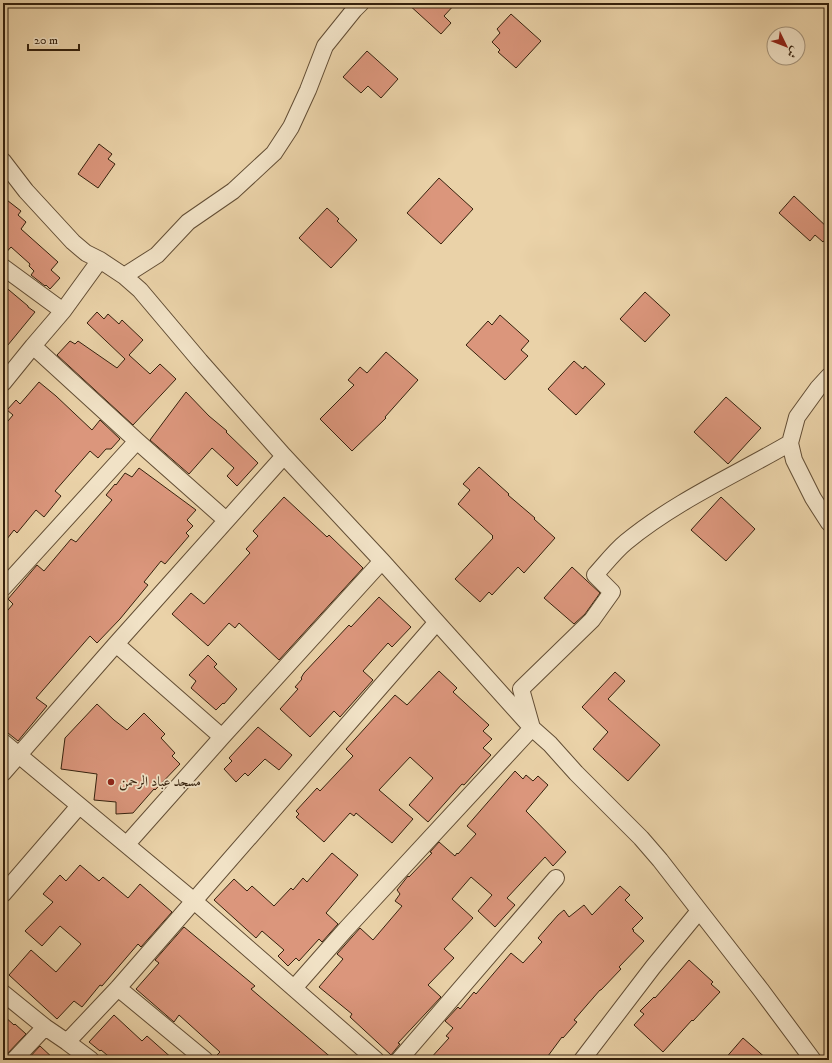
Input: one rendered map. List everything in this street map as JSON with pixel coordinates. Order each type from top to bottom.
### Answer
[{"type":"street","points":[[124,276],[157,255],[188,222],[233,191],[274,153],[291,127],[308,90],[325,46],[361,3]]},
{"type":"street","points":[[3,161],[26,191],[73,242],[86,253],[100,260],[124,276],[140,290],[284,456],[382,561],[532,728],[550,744],[576,773],[641,838],[660,860],[761,990],[813,1060]]},
{"type":"street","points":[[3,383],[63,311],[100,260]]},
{"type":"street","points":[[3,267],[63,311]]},
{"type":"street","points":[[33,346],[226,520]]},
{"type":"street","points":[[829,376],[818,388],[797,417],[790,443],[794,460],[813,498],[829,523]]},
{"type":"street","points":[[3,588],[137,441]]},
{"type":"street","points":[[532,728],[520,689],[592,620],[612,592],[595,575],[625,542],[658,518],[712,485],[790,443]]},
{"type":"street","points":[[3,773],[284,456]]},
{"type":"street","points":[[126,844],[382,561]]},
{"type":"street","points":[[67,1042],[118,988],[437,622]]},
{"type":"street","points":[[116,644],[222,737]]},
{"type":"street","points":[[294,988],[346,929],[532,728]]},
{"type":"street","points":[[3,742],[194,901],[376,1060]]},
{"type":"street","points":[[3,894],[79,806]]},
{"type":"street","points":[[399,1060],[556,878]]},
{"type":"street","points":[[582,1060],[653,967],[699,911]]},
{"type":"street","points":[[118,988],[205,1060]]},
{"type":"street","points":[[3,993],[91,1060]]},
{"type":"street","points":[[14,1060],[45,1026]]},
{"type":"building","points":[[407,3],[456,3],[444,16],[451,23],[441,34]]},
{"type":"building","points":[[511,14],[541,41],[516,68],[498,52],[500,50],[492,42],[500,33],[497,29]]},
{"type":"building","points":[[367,51],[398,79],[381,98],[368,86],[361,93],[343,77]]},
{"type":"building","points":[[99,144],[112,154],[108,159],[115,164],[98,188],[78,174]]},
{"type":"building","points":[[439,178],[473,209],[441,244],[407,213]]},
{"type":"building","points":[[794,196],[829,229],[829,235],[823,242],[815,235],[810,241],[779,213]]},
{"type":"building","points":[[3,197],[21,211],[18,215],[26,222],[21,229],[58,262],[51,270],[60,278],[50,289],[31,275],[34,271],[29,266],[30,264],[11,247],[3,256]]},
{"type":"building","points":[[327,208],[339,219],[337,221],[357,240],[331,268],[299,238]]},
{"type":"building","points":[[3,285],[35,312],[3,351]]},
{"type":"building","points":[[645,292],[670,315],[645,342],[620,319]]},
{"type":"building","points":[[97,312],[104,319],[108,314],[119,324],[122,320],[143,340],[129,355],[150,374],[160,364],[176,379],[133,425],[57,355],[70,341],[75,344],[78,341],[117,368],[125,359],[87,323]]},
{"type":"building","points":[[500,315],[529,341],[521,350],[528,356],[505,380],[466,345],[488,321],[492,325]]},
{"type":"building","points":[[386,352],[418,380],[385,417],[386,418],[352,451],[320,419],[354,385],[348,380],[360,367],[367,373]]},
{"type":"building","points":[[574,361],[583,369],[585,366],[605,384],[576,415],[548,389]]},
{"type":"building","points":[[39,382],[92,430],[100,420],[120,439],[111,449],[106,449],[98,458],[90,451],[55,491],[61,496],[44,517],[36,510],[17,533],[14,530],[3,544],[3,427],[13,415],[7,410],[16,400],[20,404]]},
{"type":"building","points":[[186,392],[258,463],[237,486],[227,476],[234,468],[212,448],[189,474],[150,440]]},
{"type":"building","points":[[726,397],[761,428],[728,464],[694,432]]},
{"type":"building","points":[[479,467],[555,538],[524,573],[518,567],[492,595],[489,592],[480,602],[455,579],[493,538],[493,536],[458,504],[470,490],[463,484]]},
{"type":"building","points":[[139,468],[196,510],[187,520],[193,526],[186,533],[189,536],[165,564],[161,561],[144,582],[148,585],[120,619],[97,643],[90,636],[36,698],[47,706],[18,741],[3,729],[3,616],[13,604],[8,599],[37,565],[44,571],[71,539],[76,542],[112,500],[106,495],[115,484],[116,485],[125,473],[132,477]]},
{"type":"building","points":[[284,497],[327,537],[329,535],[363,568],[279,660],[239,623],[235,628],[229,623],[208,646],[172,614],[191,593],[204,604],[250,553],[246,549],[258,536],[253,531]]},
{"type":"building","points":[[721,497],[755,529],[726,561],[691,530]]},
{"type":"building","points":[[572,567],[600,593],[585,614],[574,624],[544,598]]},
{"type":"building","points":[[379,597],[411,627],[392,647],[388,643],[363,671],[373,680],[340,717],[334,711],[310,737],[280,709],[298,689],[295,687],[302,679],[301,678],[304,673],[349,625],[351,627]]},
{"type":"building","points":[[208,655],[217,664],[214,667],[237,689],[224,704],[223,703],[216,710],[191,688],[196,681],[189,675]]},
{"type":"building","points":[[439,671],[457,688],[453,692],[489,725],[483,731],[492,739],[483,748],[491,755],[464,785],[462,784],[428,822],[409,805],[433,778],[410,757],[379,790],[413,819],[392,843],[356,813],[354,816],[350,813],[324,842],[296,817],[299,814],[296,811],[317,788],[320,791],[353,756],[346,749],[395,695],[407,705]]},
{"type":"building","points":[[615,672],[625,681],[608,699],[660,745],[628,781],[593,749],[608,732],[582,707]]},
{"type":"building","points":[[97,704],[127,730],[144,713],[165,734],[161,738],[175,753],[172,756],[180,764],[155,790],[154,789],[133,813],[116,814],[116,802],[94,800],[97,774],[61,769],[65,738]]},
{"type":"building","points":[[258,727],[292,755],[279,770],[265,759],[248,776],[245,773],[236,782],[224,769],[232,761],[229,758]]},
{"type":"building","points":[[515,771],[523,779],[526,775],[533,781],[538,776],[548,785],[526,811],[566,852],[553,866],[545,857],[507,898],[515,905],[495,927],[478,911],[492,895],[471,877],[452,899],[473,918],[444,949],[454,958],[428,985],[441,997],[398,1043],[400,1044],[391,1055],[350,1017],[352,1014],[319,987],[343,959],[337,954],[360,928],[373,940],[402,906],[395,901],[400,894],[397,890],[408,876],[409,877],[432,853],[430,852],[439,842],[455,856],[457,853],[458,854],[476,834],[467,826]]},
{"type":"building","points":[[332,853],[358,875],[326,913],[338,924],[322,942],[319,939],[299,961],[296,958],[288,966],[278,956],[284,950],[262,931],[256,938],[214,900],[234,879],[247,891],[252,886],[274,906],[291,888],[293,890],[303,878],[307,882]]},
{"type":"building","points":[[80,865],[99,881],[103,877],[128,898],[140,884],[172,912],[141,947],[138,944],[82,1007],[74,1001],[57,1019],[9,975],[31,950],[56,972],[81,944],[60,926],[42,946],[25,931],[53,902],[43,894],[60,875],[66,881]]},
{"type":"building","points":[[620,886],[630,895],[625,900],[643,918],[632,929],[644,941],[619,967],[621,969],[600,990],[574,1020],[577,1022],[563,1038],[562,1037],[545,1060],[429,1060],[449,1038],[446,1036],[453,1028],[445,1021],[458,1007],[460,1009],[474,992],[476,994],[511,953],[523,963],[542,942],[538,938],[564,910],[569,917],[584,905],[592,915]]},
{"type":"building","points":[[184,927],[255,986],[251,989],[334,1060],[214,1060],[220,1052],[179,1015],[174,1022],[136,989],[159,963],[155,960]]},
{"type":"building","points":[[689,960],[713,982],[711,984],[720,992],[663,1052],[634,1025],[644,1014],[640,1011],[654,997],[655,998]]},
{"type":"building","points":[[3,1015],[26,1034],[7,1054],[5,1060],[3,1060]]},
{"type":"building","points":[[114,1015],[142,1041],[147,1036],[174,1060],[113,1060],[101,1050],[100,1051],[89,1042]]},
{"type":"building","points":[[743,1038],[768,1060],[724,1060]]},
{"type":"building","points":[[40,1046],[55,1060],[27,1060]]},
{"type":"place","name":"مسجد عباد الرحمن","points":[[111,782]]}]
